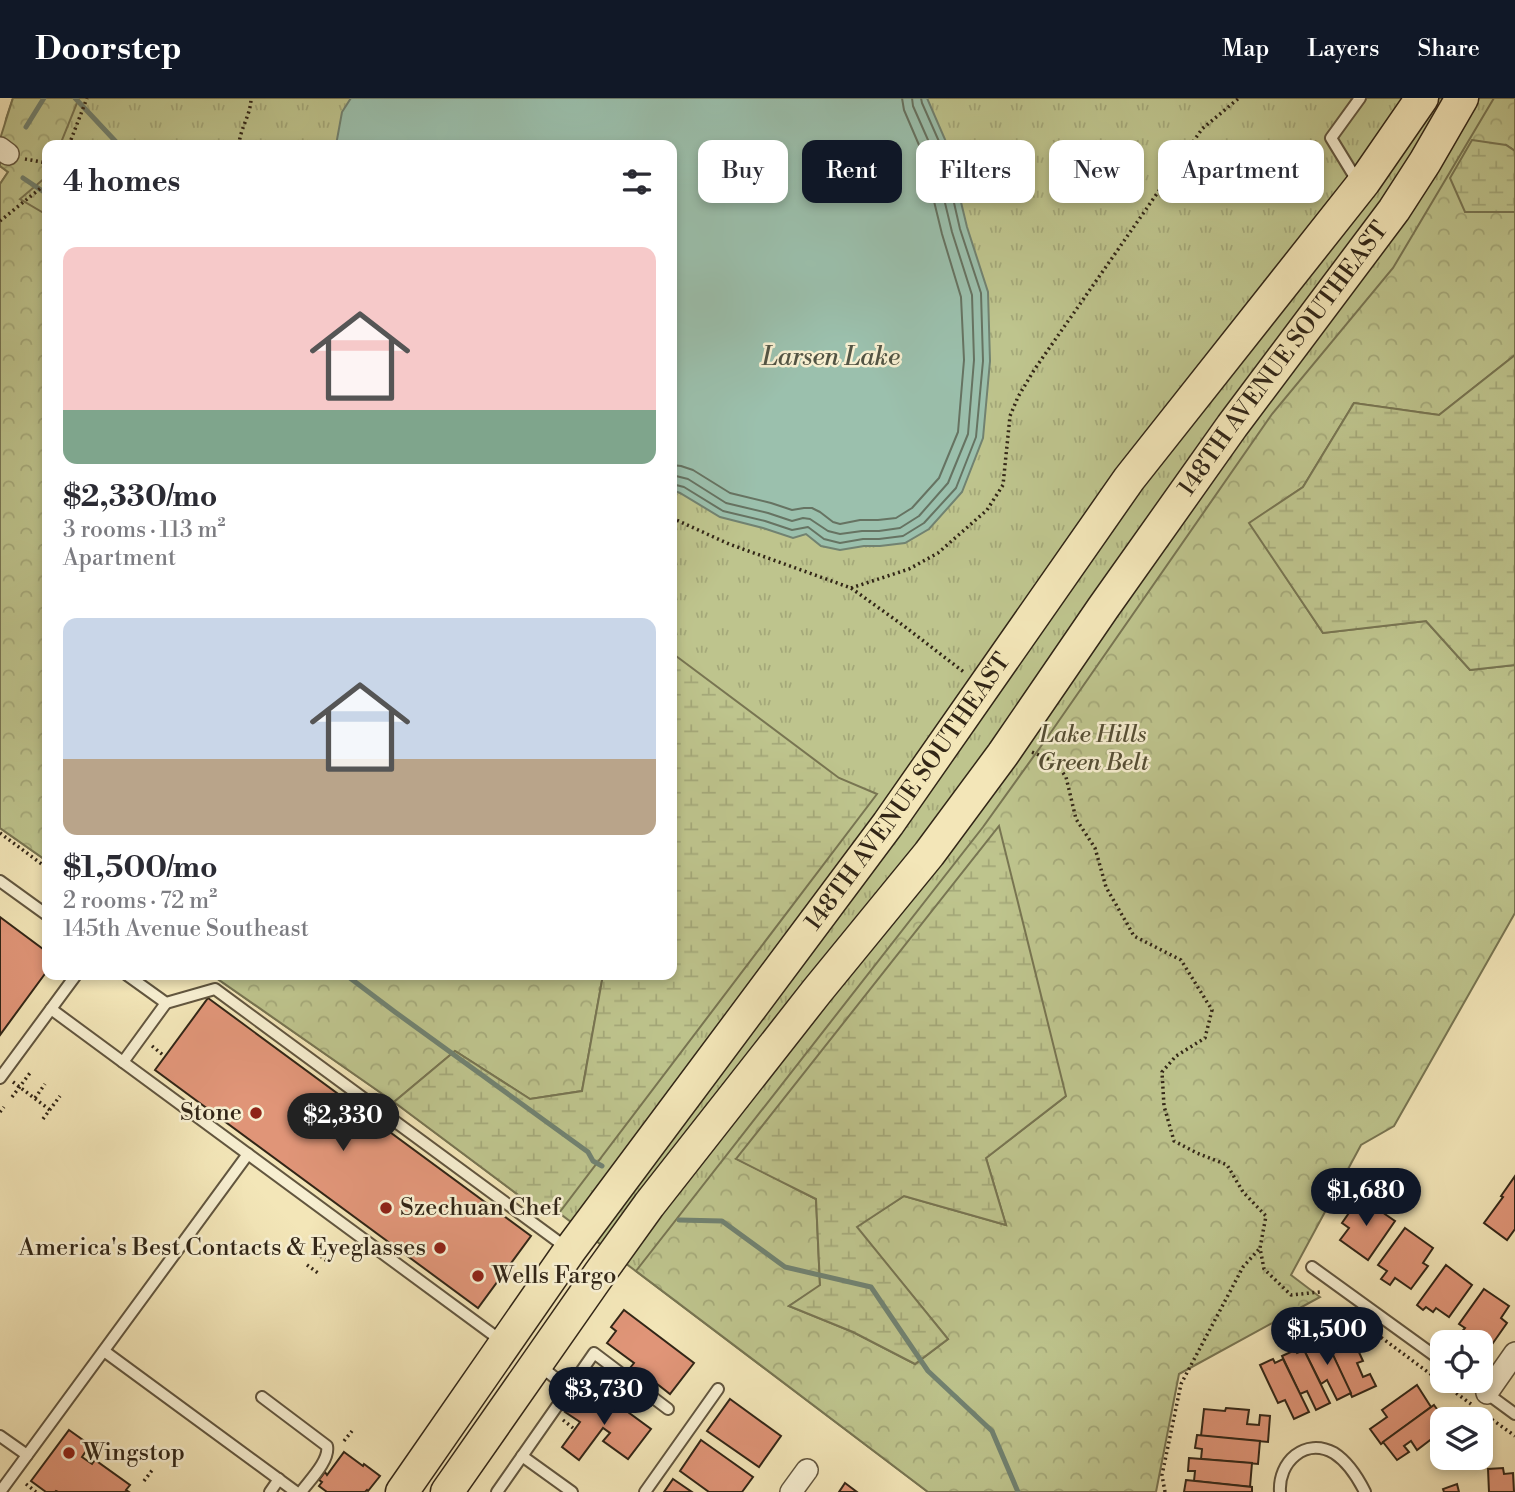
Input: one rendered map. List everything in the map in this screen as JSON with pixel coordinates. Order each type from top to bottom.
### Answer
[{"type":"main road","name":"148TH AVENUE SOUTHEAST","points":[[402,1492],[569,1250],[888,824],[1129,479],[1364,183],[1422,98]]},
{"type":"main road","name":"148TH AVENUE SOUTHEAST","points":[[447,1492],[649,1205],[962,810],[1232,426],[1394,210],[1462,98]]},
{"type":"main road","points":[[1219,363],[1202,392],[1203,411],[1211,421],[1232,426]]},
{"type":"main road","points":[[794,948],[811,945],[823,954],[824,968],[817,991]]},
{"type":"street","points":[[1493,1374],[1515,1353]]},
{"type":"street","points":[[791,1492],[807,1469]]},
{"type":"lane","points":[[1360,98],[1331,138],[1353,174],[1364,183]]},
{"type":"lane","points":[[0,881],[42,911]]},
{"type":"lane","points":[[0,1078],[72,980]]},
{"type":"lane","points":[[134,980],[166,1003]]},
{"type":"lane","points":[[123,1062],[166,1003],[215,989],[569,1250]]},
{"type":"lane","points":[[51,1009],[505,1343]]},
{"type":"lane","points":[[0,1492],[248,1154]]},
{"type":"lane","points":[[1312,1268],[1430,1352]]},
{"type":"lane","points":[[104,1351],[299,1492],[326,1458],[327,1446],[262,1397]]},
{"type":"lane","points":[[497,1492],[594,1353],[668,1409]]},
{"type":"lane","points":[[537,1363],[569,1388]]},
{"type":"lane","points":[[645,1492],[718,1389]]},
{"type":"lane","points":[[1487,1393],[1515,1414]]},
{"type":"lane","points":[[0,1436],[27,1455]]},
{"type":"lane","points":[[1280,1492],[1280,1479],[1291,1458],[1313,1448],[1336,1454],[1358,1478],[1365,1492]]},
{"type":"lane","points":[[522,1456],[572,1492]]},
{"type":"lane","points":[[270,1492],[279,1479]]},
{"type":"path","points":[[71,140],[87,98]]},
{"type":"path","points":[[240,140],[251,109],[251,98]]},
{"type":"path","points":[[850,588],[909,569],[937,553],[987,510],[1003,485],[1010,416],[1034,370],[1202,129],[1239,98]]},
{"type":"path","points":[[0,221],[42,187]]},
{"type":"path","points":[[677,520],[729,544],[850,588],[970,676]]},
{"type":"path","points":[[1029,751],[1055,762],[1066,776],[1076,819],[1096,848],[1106,887],[1134,936],[1181,960],[1212,1010],[1205,1038],[1176,1056],[1162,1072],[1164,1106],[1174,1141],[1227,1165],[1243,1192],[1266,1216],[1260,1248],[1264,1269],[1292,1295],[1320,1292],[1331,1300]]},
{"type":"path","points":[[0,833],[42,864]]},
{"type":"path","points":[[150,1045],[163,1055]]},
{"type":"path","points":[[12,1097],[30,1073]]},
{"type":"path","points":[[13,1082],[50,1110]]},
{"type":"path","points":[[35,1098],[45,1084]]},
{"type":"path","points":[[43,1119],[61,1096]]},
{"type":"path","points":[[0,1112],[4,1107]]},
{"type":"path","points":[[1164,1492],[1162,1475],[1181,1384],[1244,1267],[1260,1248]]},
{"type":"path","points":[[316,1253],[327,1261]]},
{"type":"path","points":[[307,1265],[318,1273]]},
{"type":"path","points":[[1353,1317],[1515,1436]]},
{"type":"path","points":[[559,1417],[573,1427]]},
{"type":"path","points":[[344,1441],[352,1431]]},
{"type":"path","points":[[144,1481],[153,1469]]},
{"type":"path","points":[[26,1484],[36,1492]]},
{"type":"green space","name":"Lake Hills Green Belt","points":[[13,98],[1515,98],[1515,890],[928,1492],[559,1213],[525,1200],[394,1102],[219,980],[677,980],[677,140],[42,140],[42,857],[0,828],[0,184],[8,172],[0,166],[6,119]]},
{"type":"green space","points":[[13,98],[79,98],[62,140],[42,140],[42,180],[20,199],[42,212],[42,857],[0,828],[0,184],[8,172],[0,166],[0,139]]},
{"type":"green space","points":[[1494,98],[1515,98],[1515,151],[1506,145],[1466,212],[1515,212],[1515,355],[1439,415],[1354,403],[1303,487],[1250,523],[1323,633],[1426,621],[1470,670],[1515,665],[1515,913],[1394,1126],[1361,1145],[1291,1275],[1320,1297],[1179,1374],[1156,1492],[928,1492],[636,1271],[983,827],[1272,414],[1393,268]],"holes":[[[1066,1096],[986,1158],[1006,1225],[904,1196],[856,1227],[948,1339],[915,1364],[853,1332],[789,1306],[820,1286],[816,1199],[737,1159]]]},
{"type":"green space","points":[[1472,140],[1506,145],[1515,151],[1515,212],[1465,212],[1450,178]]},
{"type":"green space","points":[[1515,355],[1515,665],[1470,670],[1426,621],[1323,633],[1249,523],[1303,487],[1354,403],[1439,415]]},
{"type":"green space","points":[[677,657],[839,778],[877,794],[559,1213],[525,1200],[394,1102],[455,1051],[530,1099],[582,1091],[602,980],[677,980]]},
{"type":"green space","points":[[999,826],[1066,1096],[986,1158],[1006,1225],[904,1196],[857,1227],[948,1339],[915,1364],[853,1332],[789,1306],[820,1285],[816,1199],[736,1159]]},
{"type":"green space","points":[[219,980],[602,980],[582,1091],[530,1099],[455,1051],[394,1102]]},
{"type":"water","name":"Larsen Lake","points":[[351,98],[927,98],[945,140],[916,140],[916,203],[961,203],[988,292],[990,361],[983,438],[962,492],[929,529],[905,543],[840,550],[821,546],[806,534],[793,538],[720,517],[677,492],[677,140],[337,140],[342,112]]},
{"type":"building","points":[[0,917],[42,948],[42,978],[0,1035]]},
{"type":"building","points":[[208,998],[531,1236],[478,1308],[155,1070]]},
{"type":"building","points":[[1515,1176],[1515,1229],[1507,1240],[1484,1223]]},
{"type":"building","points":[[1360,1197],[1395,1221],[1368,1260],[1340,1240],[1349,1228],[1342,1223]]},
{"type":"building","points":[[1405,1228],[1433,1248],[1423,1263],[1428,1266],[1411,1289],[1395,1278],[1390,1285],[1381,1279],[1387,1271],[1378,1265]]},
{"type":"building","points":[[1446,1265],[1472,1285],[1449,1317],[1436,1308],[1433,1312],[1426,1307],[1423,1310],[1417,1305]]},
{"type":"building","points":[[1484,1289],[1509,1306],[1501,1318],[1507,1323],[1493,1343],[1493,1330],[1463,1330],[1465,1328],[1459,1324]]},
{"type":"building","points":[[624,1310],[694,1363],[670,1394],[643,1373],[641,1376],[630,1368],[634,1363],[607,1343],[616,1331],[611,1327]]},
{"type":"building","points":[[1352,1337],[1363,1361],[1357,1363],[1363,1377],[1370,1374],[1376,1386],[1352,1397],[1331,1351]]},
{"type":"building","points":[[1325,1338],[1351,1393],[1337,1400],[1327,1380],[1321,1384],[1302,1346],[1315,1339],[1317,1343]]},
{"type":"building","points":[[1295,1350],[1297,1353],[1304,1350],[1330,1403],[1316,1410],[1307,1391],[1300,1394],[1282,1356]]},
{"type":"building","points":[[1273,1359],[1275,1363],[1283,1359],[1309,1412],[1294,1419],[1285,1400],[1278,1403],[1260,1365]]},
{"type":"building","points":[[1417,1385],[1431,1407],[1381,1444],[1370,1429],[1387,1417],[1382,1410]]},
{"type":"building","points":[[579,1393],[598,1407],[606,1396],[651,1429],[628,1459],[603,1441],[610,1433],[603,1428],[579,1460],[562,1447],[580,1422],[565,1412]]},
{"type":"building","points":[[730,1399],[781,1436],[759,1467],[707,1431]]},
{"type":"building","points":[[1226,1408],[1249,1410],[1247,1424],[1259,1425],[1260,1415],[1270,1416],[1268,1442],[1201,1436],[1204,1409],[1225,1411]]},
{"type":"building","points":[[1430,1408],[1430,1440],[1417,1450],[1411,1441],[1404,1446],[1409,1452],[1397,1460],[1383,1442]]},
{"type":"building","points":[[69,1430],[90,1445],[82,1457],[92,1464],[95,1460],[130,1485],[126,1490],[129,1492],[46,1492],[31,1481]]},
{"type":"building","points":[[1197,1435],[1260,1441],[1258,1464],[1201,1459],[1202,1449],[1195,1448]]},
{"type":"building","points":[[701,1440],[753,1477],[742,1492],[709,1492],[680,1471]]},
{"type":"building","points":[[344,1452],[380,1476],[368,1491],[327,1492],[319,1486],[322,1482],[319,1480],[325,1472],[327,1475]]},
{"type":"building","points":[[1189,1458],[1252,1463],[1250,1487],[1194,1481],[1195,1471],[1188,1471]]},
{"type":"building","points":[[1503,1468],[1504,1474],[1513,1473],[1514,1492],[1489,1492],[1488,1470]]},
{"type":"building","points":[[673,1479],[692,1492],[664,1492]]},
{"type":"building","points":[[1186,1480],[1252,1487],[1252,1492],[1184,1492]]},
{"type":"building","points":[[845,1483],[857,1492],[839,1492]]},
{"type":"building","points":[[1457,1484],[1459,1492],[1444,1492],[1443,1489]]},
{"type":"waterway","points":[[26,127],[44,98]]},
{"type":"waterway","points":[[75,98],[114,140]]},
{"type":"waterway","points":[[23,178],[42,191]]},
{"type":"waterway","points":[[353,980],[588,1152],[593,1161],[602,1166]]},
{"type":"waterway","points":[[679,1220],[722,1221],[785,1267],[871,1287],[928,1371],[992,1431],[1018,1492]]},
{"type":"place","name":"Stone","points":[[256,1113]]},
{"type":"place","name":"Szechuan Chef","points":[[386,1208]]},
{"type":"place","name":"America's Best Contacts & Eyeglasses","points":[[440,1248]]},
{"type":"place","name":"Wells Fargo","points":[[478,1276]]},
{"type":"place","name":"Wingstop","points":[[69,1453]]}]
